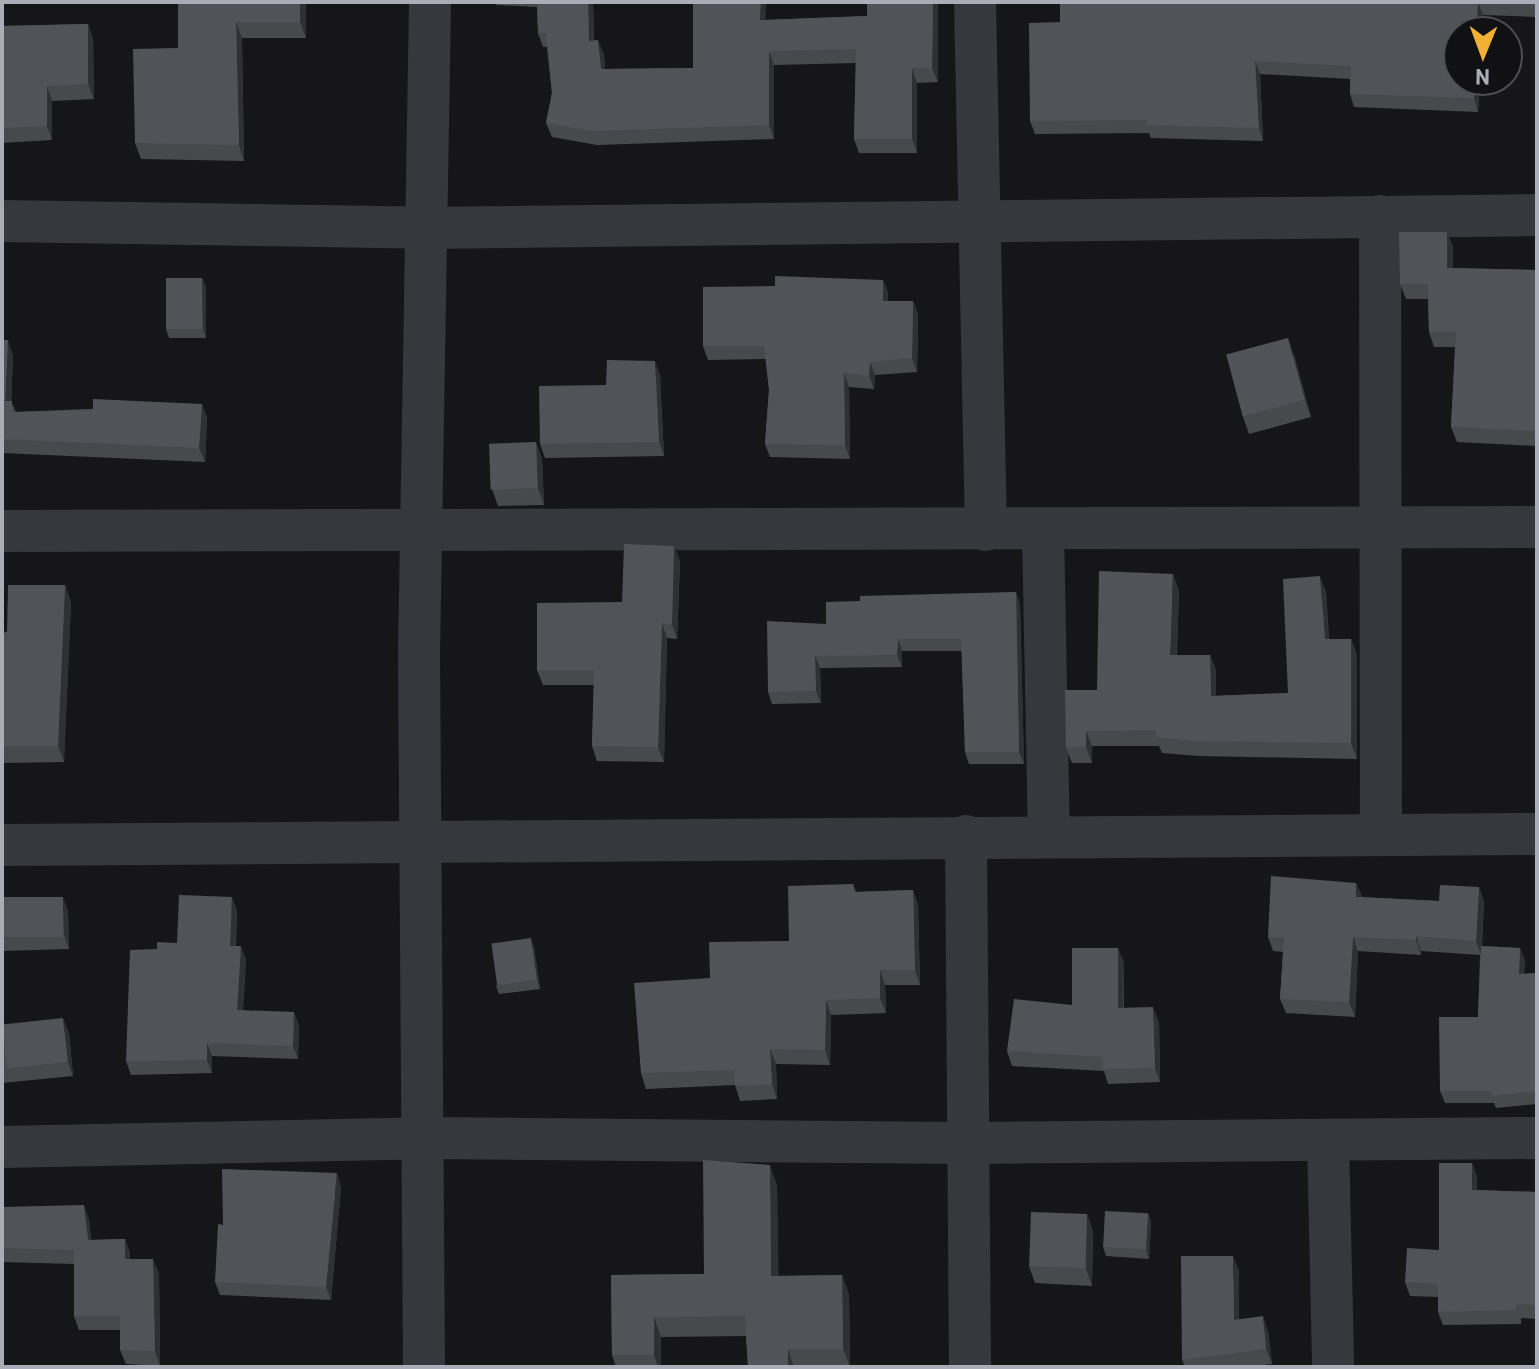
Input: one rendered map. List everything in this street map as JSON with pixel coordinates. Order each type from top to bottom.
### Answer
[{"type":"street","points":[[424,1367],[421,531],[430,2]]},
{"type":"street","points":[[975,2],[986,530]]},
{"type":"street","points":[[2,221],[426,228],[978,225],[1537,215]]},
{"type":"street","points":[[1380,216],[1378,528],[1381,835]]},
{"type":"street","points":[[2,531],[1537,527]]},
{"type":"street","points":[[1043,530],[1049,835]]},
{"type":"street","points":[[2,845],[420,839],[1537,834]]},
{"type":"street","points":[[966,836],[970,1367]]},
{"type":"street","points":[[2,1147],[424,1138],[967,1143],[1537,1138]]},
{"type":"street","points":[[1328,1140],[1333,1367]]},
{"type":"building","points":[[178,2],[300,2],[300,22],[236,22],[239,145],[135,143],[133,49],[178,48]]},
{"type":"building","points":[[537,2],[588,2],[589,41],[598,40],[601,69],[693,68],[693,2],[761,2],[760,20],[867,16],[867,2],[933,2],[932,68],[912,68],[912,139],[854,139],[856,49],[769,51],[769,125],[592,131],[546,123],[552,93],[546,33],[538,33]]},
{"type":"building","points":[[1060,2],[1478,2],[1477,16],[1443,16],[1443,96],[1474,98],[1350,94],[1351,66],[1255,61],[1259,128],[1146,125],[1147,120],[1030,121],[1029,23],[1060,22]]},
{"type":"building","points":[[1478,2],[1537,2],[1537,4]]},
{"type":"building","points":[[88,24],[88,84],[47,86],[47,126],[2,128],[2,26]]},
{"type":"building","points":[[1399,232],[1447,232],[1447,268],[1537,270],[1537,431],[1451,427],[1456,332],[1429,332],[1428,284],[1400,284]]},
{"type":"building","points":[[775,276],[883,280],[883,301],[913,301],[912,358],[870,362],[869,376],[844,373],[845,445],[765,444],[769,390],[764,346],[703,346],[703,287],[775,286]]},
{"type":"building","points":[[166,278],[202,278],[202,329],[166,329]]},
{"type":"building","points":[[1288,338],[1305,400],[1243,416],[1226,355]]},
{"type":"building","points":[[2,340],[8,340],[5,401],[12,401],[12,412],[93,410],[93,399],[202,404],[199,448],[2,439]]},
{"type":"building","points":[[607,360],[655,361],[659,442],[540,444],[539,386],[606,385]]},
{"type":"building","points":[[536,442],[538,488],[491,490],[489,444]]},
{"type":"building","points":[[624,544],[674,546],[672,624],[662,623],[658,747],[592,746],[594,670],[537,670],[537,603],[622,602]]},
{"type":"building","points":[[1099,571],[1173,574],[1170,655],[1210,655],[1211,696],[1288,693],[1283,579],[1320,576],[1325,639],[1351,639],[1351,743],[1194,741],[1156,737],[1156,730],[1086,731],[1086,747],[1066,748],[1065,690],[1097,690]]},
{"type":"building","points":[[8,585],[65,585],[58,746],[2,746],[2,633],[7,632]]},
{"type":"building","points":[[1016,592],[1019,752],[965,752],[961,639],[898,639],[897,655],[815,656],[816,691],[768,692],[767,621],[826,624],[826,602],[860,601],[860,596]]},
{"type":"building","points":[[1271,876],[1356,883],[1356,897],[1439,901],[1440,885],[1479,887],[1476,941],[1416,936],[1416,940],[1353,937],[1349,1002],[1280,999],[1284,938],[1268,937]]},
{"type":"building","points":[[853,884],[854,892],[913,890],[915,970],[880,970],[880,998],[826,1000],[825,1050],[770,1049],[772,1084],[735,1086],[734,1070],[641,1073],[634,983],[710,978],[709,942],[789,941],[788,886]]},
{"type":"building","points":[[179,895],[232,897],[230,946],[241,946],[237,1010],[294,1012],[293,1046],[207,1043],[207,1060],[126,1061],[130,950],[157,949],[157,942],[177,943]]},
{"type":"building","points":[[2,897],[63,897],[63,937],[2,937]]},
{"type":"building","points":[[531,938],[537,980],[497,985],[491,944]]},
{"type":"building","points":[[1481,946],[1520,948],[1519,974],[1537,973],[1537,1091],[1492,1096],[1491,1091],[1440,1091],[1439,1017],[1478,1017]]},
{"type":"building","points":[[1072,948],[1118,948],[1118,1008],[1153,1007],[1155,1068],[1103,1069],[1103,1057],[1007,1051],[1014,999],[1072,1005]]},
{"type":"building","points":[[63,1018],[68,1062],[7,1068],[2,1024]]},
{"type":"building","points":[[703,1160],[770,1165],[771,1276],[842,1275],[843,1349],[788,1349],[788,1367],[748,1367],[745,1316],[654,1317],[654,1355],[612,1355],[611,1275],[704,1274]]},
{"type":"building","points":[[1439,1163],[1472,1163],[1472,1190],[1537,1192],[1537,1305],[1516,1304],[1516,1310],[1438,1312],[1438,1284],[1405,1282],[1407,1248],[1439,1250]]},
{"type":"building","points":[[222,1169],[337,1173],[326,1287],[215,1282],[218,1224],[223,1225]]},
{"type":"building","points":[[84,1205],[88,1240],[125,1239],[125,1259],[153,1259],[155,1351],[120,1350],[120,1316],[74,1316],[74,1250],[2,1248],[2,1207]]},
{"type":"building","points":[[1105,1211],[1148,1213],[1146,1249],[1103,1247]]},
{"type":"building","points":[[1031,1212],[1087,1214],[1085,1268],[1029,1266]]},
{"type":"building","points":[[1181,1256],[1233,1256],[1234,1320],[1263,1316],[1266,1349],[1182,1360]]}]
